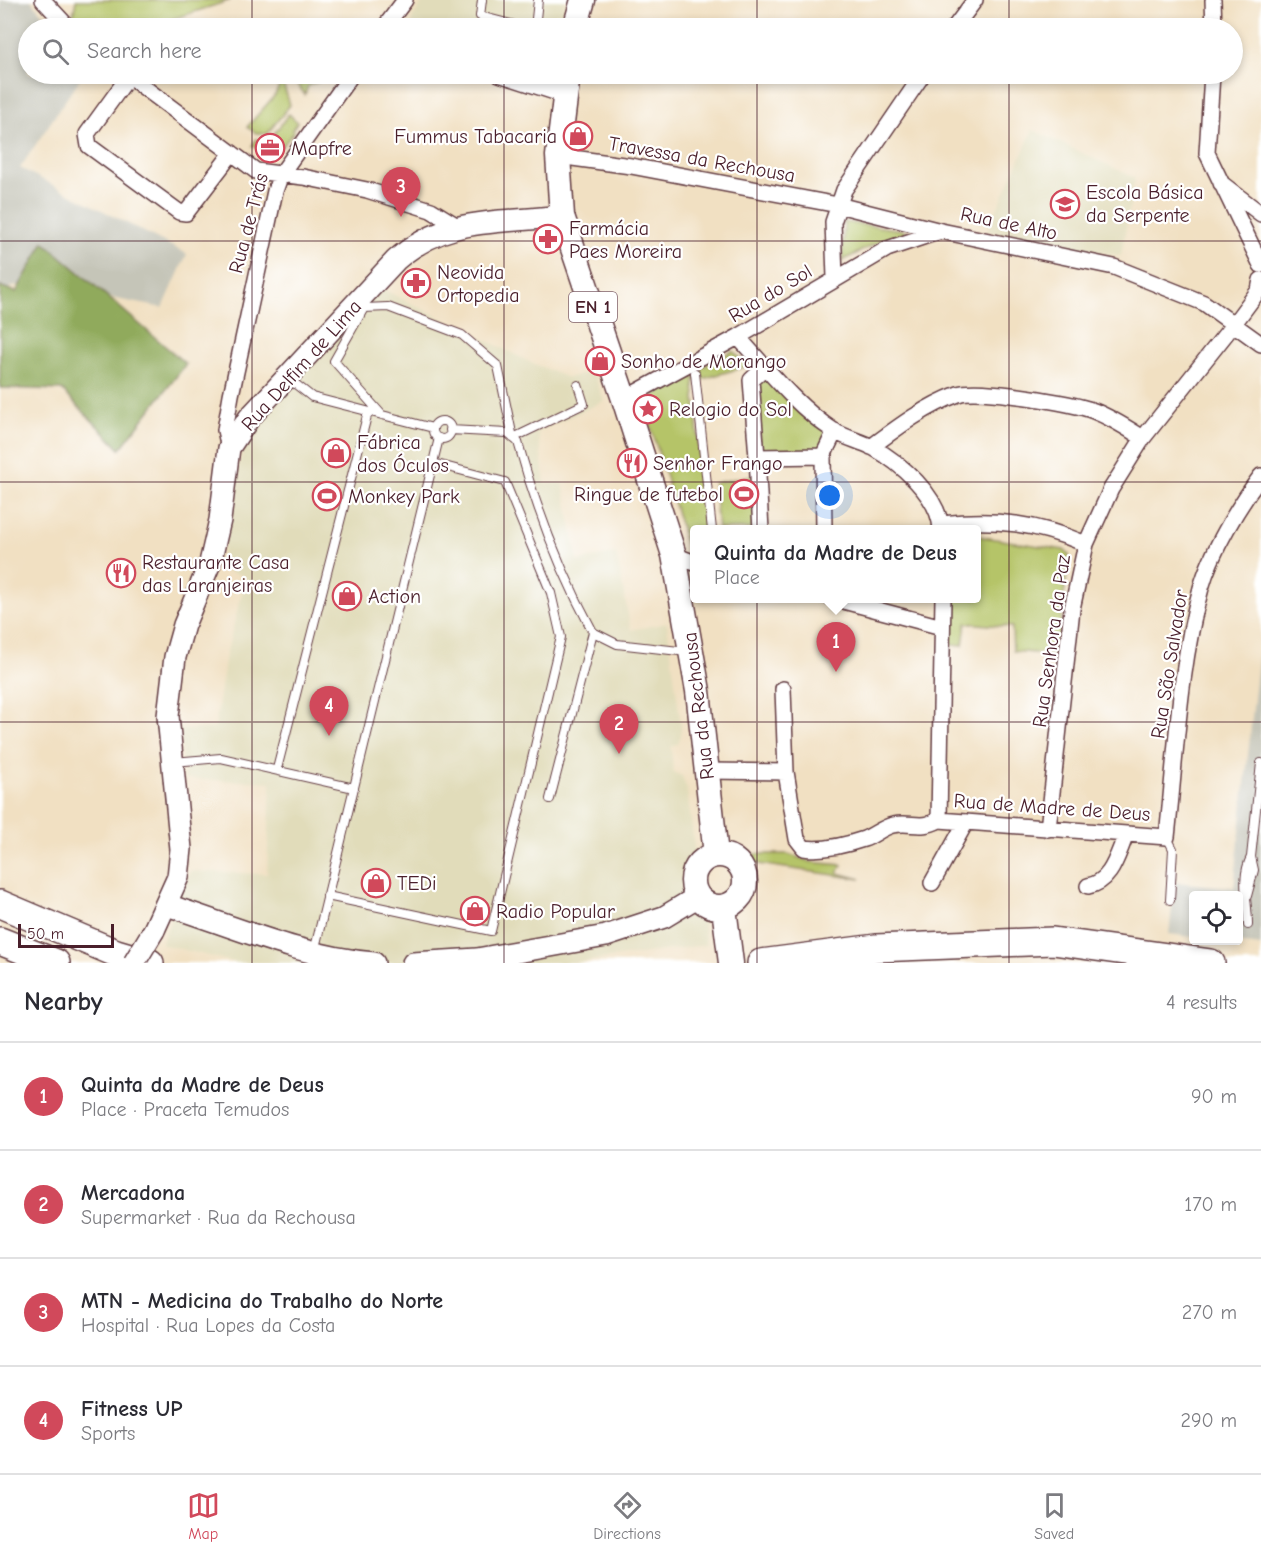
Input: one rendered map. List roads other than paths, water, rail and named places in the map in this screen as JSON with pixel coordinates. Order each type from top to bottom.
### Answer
[{"type":"highway","points":[[0,904],[116,953],[150,963]]},
{"type":"highway","points":[[0,941],[56,963]]},
{"type":"highway","points":[[761,963],[876,948],[1053,941],[1211,963]]},
{"type":"main road","points":[[578,18],[583,0]]},
{"type":"main road","name":"Rua da Rechousa","points":[[566,84],[558,156],[562,216],[624,399],[684,559],[692,653],[716,855]]},
{"type":"main road","name":"Rua Delfim de Lima","points":[[134,963],[167,905],[178,877],[181,849],[168,716],[175,657],[184,625],[210,563],[220,520],[229,448],[249,418],[396,260],[415,244],[457,226],[562,216]]},
{"type":"main road","points":[[716,855],[734,859],[744,874],[744,891],[739,899],[724,908],[706,905],[697,897],[692,885],[695,868],[701,861],[716,855]]},
{"type":"main road","points":[[413,963],[477,960],[606,936],[664,917],[697,897]]},
{"type":"main road","points":[[167,905],[313,953],[341,960],[374,963]]},
{"type":"main road","points":[[724,908],[729,951]]},
{"type":"street","points":[[392,18],[405,0]]},
{"type":"street","points":[[962,18],[975,0]]},
{"type":"street","points":[[1213,0],[1214,18]]},
{"type":"street","points":[[46,1],[60,18]]},
{"type":"street","points":[[122,84],[87,134],[89,146],[179,212],[186,213],[232,153]]},
{"type":"street","points":[[140,84],[256,171],[367,190],[431,210],[457,226]]},
{"type":"street","name":"Rua de Trás","points":[[229,448],[225,430],[229,404],[250,296],[281,174],[345,84]]},
{"type":"street","points":[[835,278],[834,222],[844,190],[916,84]]},
{"type":"street","points":[[1211,84],[1207,153],[1261,265]]},
{"type":"street","name":"Travessa da Rechousa","points":[[558,156],[630,166],[838,205]]},
{"type":"street","points":[[1221,183],[1261,214]]},
{"type":"street","name":"Rua de Alto","points":[[838,205],[941,231],[1114,267],[1204,303],[1261,345]]},
{"type":"street","name":"Rua do Sol","points":[[624,399],[738,337],[886,249],[941,231]]},
{"type":"street","name":"Rua Senhora da Paz","points":[[1048,829],[1072,609],[1086,544],[1111,489],[1143,438],[1233,325],[1259,290],[1261,280]]},
{"type":"street","points":[[738,337],[791,396],[835,431],[871,447],[907,470],[930,501],[940,525]]},
{"type":"street","points":[[761,525],[751,380],[765,367]]},
{"type":"street","points":[[871,447],[908,419],[960,393],[1000,394],[1092,410],[1118,422],[1143,438]]},
{"type":"street","points":[[229,404],[238,413],[249,418]]},
{"type":"street","points":[[824,525],[823,456],[835,431]]},
{"type":"street","points":[[757,457],[823,456]]},
{"type":"street","name":"Rua São Salvador","points":[[1167,837],[1186,667],[1201,586],[1236,508],[1261,476]]},
{"type":"street","points":[[953,525],[983,520],[1053,530],[1086,544]]},
{"type":"street","points":[[851,603],[942,627]]},
{"type":"street","name":"Rua de Madre de Deus","points":[[943,603],[939,820],[1167,837]]},
{"type":"street","points":[[783,689],[786,772],[797,839],[804,848],[815,850],[829,848],[864,839],[893,825],[927,826],[939,820]]},
{"type":"street","points":[[706,771],[786,772]]},
{"type":"street","points":[[932,883],[966,822]]},
{"type":"street","points":[[1088,886],[1099,884],[1107,876],[1126,835]]},
{"type":"lane","points":[[483,0],[480,16],[488,18]]},
{"type":"lane","points":[[536,18],[538,0]]},
{"type":"lane","points":[[382,415],[334,361],[364,309],[388,307],[462,335],[498,366],[513,438]]},
{"type":"lane","points":[[695,373],[708,472],[712,525]]},
{"type":"lane","points":[[287,377],[312,397],[434,428],[439,438],[313,953]]},
{"type":"lane","points":[[513,438],[584,404],[578,385]]},
{"type":"lane","points":[[276,769],[368,411]]},
{"type":"lane","points":[[434,428],[436,424],[444,422],[448,424],[450,430],[447,437],[439,438]]},
{"type":"lane","points":[[450,430],[507,433],[518,442],[547,535],[592,632],[550,799]]},
{"type":"lane","points":[[327,896],[491,931],[561,638],[551,593],[505,482],[433,463]]},
{"type":"lane","points":[[592,632],[617,644],[692,653]]},
{"type":"lane","points":[[171,762],[221,758],[354,788]]},
{"type":"lane","points":[[1248,925],[1247,896],[1254,870],[1251,857],[1261,763]]},
{"type":"lane","points":[[1167,837],[1173,849],[1170,900]]},
{"type":"place","name":"Fummus Tabacaria","points":[[578,136]]},
{"type":"place","name":"Mapfre","points":[[270,148]]},
{"type":"place","name":"Escola Básica da Serpente","points":[[1065,204]]},
{"type":"place","name":"MTN - Medicina do Trabalho do Norte","points":[[401,217]]},
{"type":"place","name":"Farmácia Paes Moreira","points":[[548,239]]},
{"type":"place","name":"Neovida Ortopedia","points":[[416,283]]},
{"type":"place","name":"Sonho de Morango","points":[[600,361]]},
{"type":"place","name":"Relogio do Sol","points":[[648,409]]},
{"type":"place","name":"Fábrica dos Óculos","points":[[336,453]]},
{"type":"place","name":"Senhor Frango","points":[[632,463]]},
{"type":"place","name":"Ringue de futebol","points":[[744,494]]},
{"type":"place","name":"Monkey Park","points":[[327,496]]},
{"type":"place","name":"Restaurante Casa das Laranjeiras","points":[[121,573]]},
{"type":"place","name":"Action","points":[[347,596]]},
{"type":"place","name":"Quinta da Madre de Deus","points":[[836,672]]},
{"type":"place","name":"Fitness UP","points":[[329,736]]},
{"type":"place","name":"Mercadona","points":[[619,754]]},
{"type":"place","name":"TEDi","points":[[376,883]]},
{"type":"place","name":"Radio Popular","points":[[475,911]]}]
